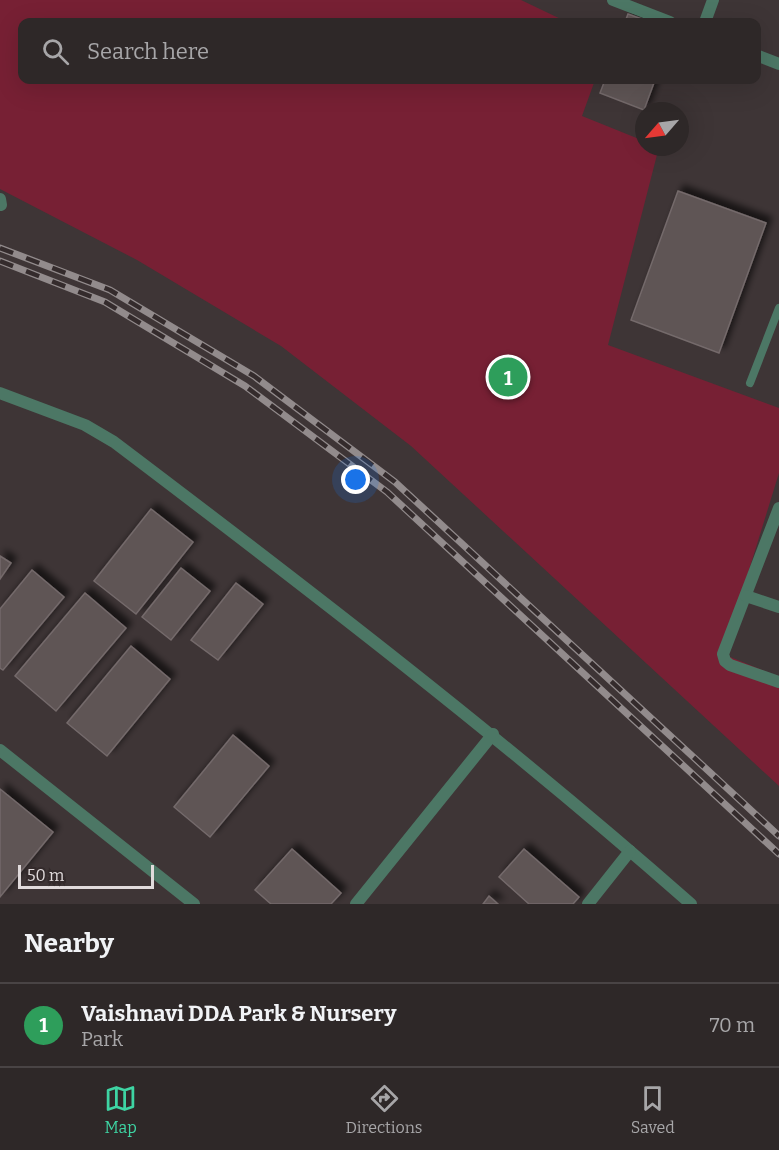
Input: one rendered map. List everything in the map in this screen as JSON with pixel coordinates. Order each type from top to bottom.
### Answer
[{"type":"street","points":[[613,0],[660,18]]},
{"type":"street","points":[[706,18],[713,0]]},
{"type":"street","points":[[761,57],[779,64]]},
{"type":"street","points":[[0,393],[85,424],[114,442],[301,583],[493,735],[691,904]]},
{"type":"street","points":[[779,508],[723,650],[724,661],[779,682]]},
{"type":"street","points":[[746,596],[779,607]]},
{"type":"street","points":[[356,904],[493,735]]},
{"type":"street","points":[[0,750],[194,904]]},
{"type":"street","points":[[588,904],[630,851]]},
{"type":"lane","points":[[750,382],[779,308]]},
{"type":"shaded area","points":[[0,0],[521,0],[559,18],[18,18],[18,84],[594,84],[582,116],[635,137],[635,156],[657,156],[608,345],[779,408],[779,473],[723,654],[779,677],[779,786],[411,446],[281,346],[137,260],[0,189]]},
{"type":"building","points":[[628,14],[639,18],[626,18]]},
{"type":"building","points":[[603,84],[654,84],[647,102],[635,102],[635,107],[600,93]]},
{"type":"building","points":[[678,191],[766,223],[719,353],[631,320]]},
{"type":"building","points":[[151,509],[193,542],[136,614],[94,581]]},
{"type":"building","points":[[0,556],[11,563],[0,579]]},
{"type":"building","points":[[181,568],[210,591],[171,640],[142,617]]},
{"type":"building","points":[[32,570],[64,597],[3,670],[0,668],[0,609]]},
{"type":"building","points":[[236,583],[263,604],[218,660],[191,640]]},
{"type":"building","points":[[85,593],[126,628],[56,711],[15,676]]},
{"type":"building","points":[[131,646],[170,679],[107,756],[67,723]]},
{"type":"building","points":[[233,735],[269,766],[210,837],[174,807]]},
{"type":"building","points":[[0,789],[53,832],[0,897]]},
{"type":"building","points":[[292,849],[341,893],[331,904],[271,904],[255,890]]},
{"type":"building","points":[[524,849],[579,897],[573,904],[529,904],[499,877]]},
{"type":"building","points":[[489,896],[498,904],[483,904]]},
{"type":"railway","points":[[0,248],[110,290],[254,376],[395,482],[779,836]]},
{"type":"railway","points":[[0,261],[105,302],[245,386],[387,492],[779,854]]},
{"type":"place","name":"Vaishnavi DDA Park & Nursery","points":[[508,377]]}]
